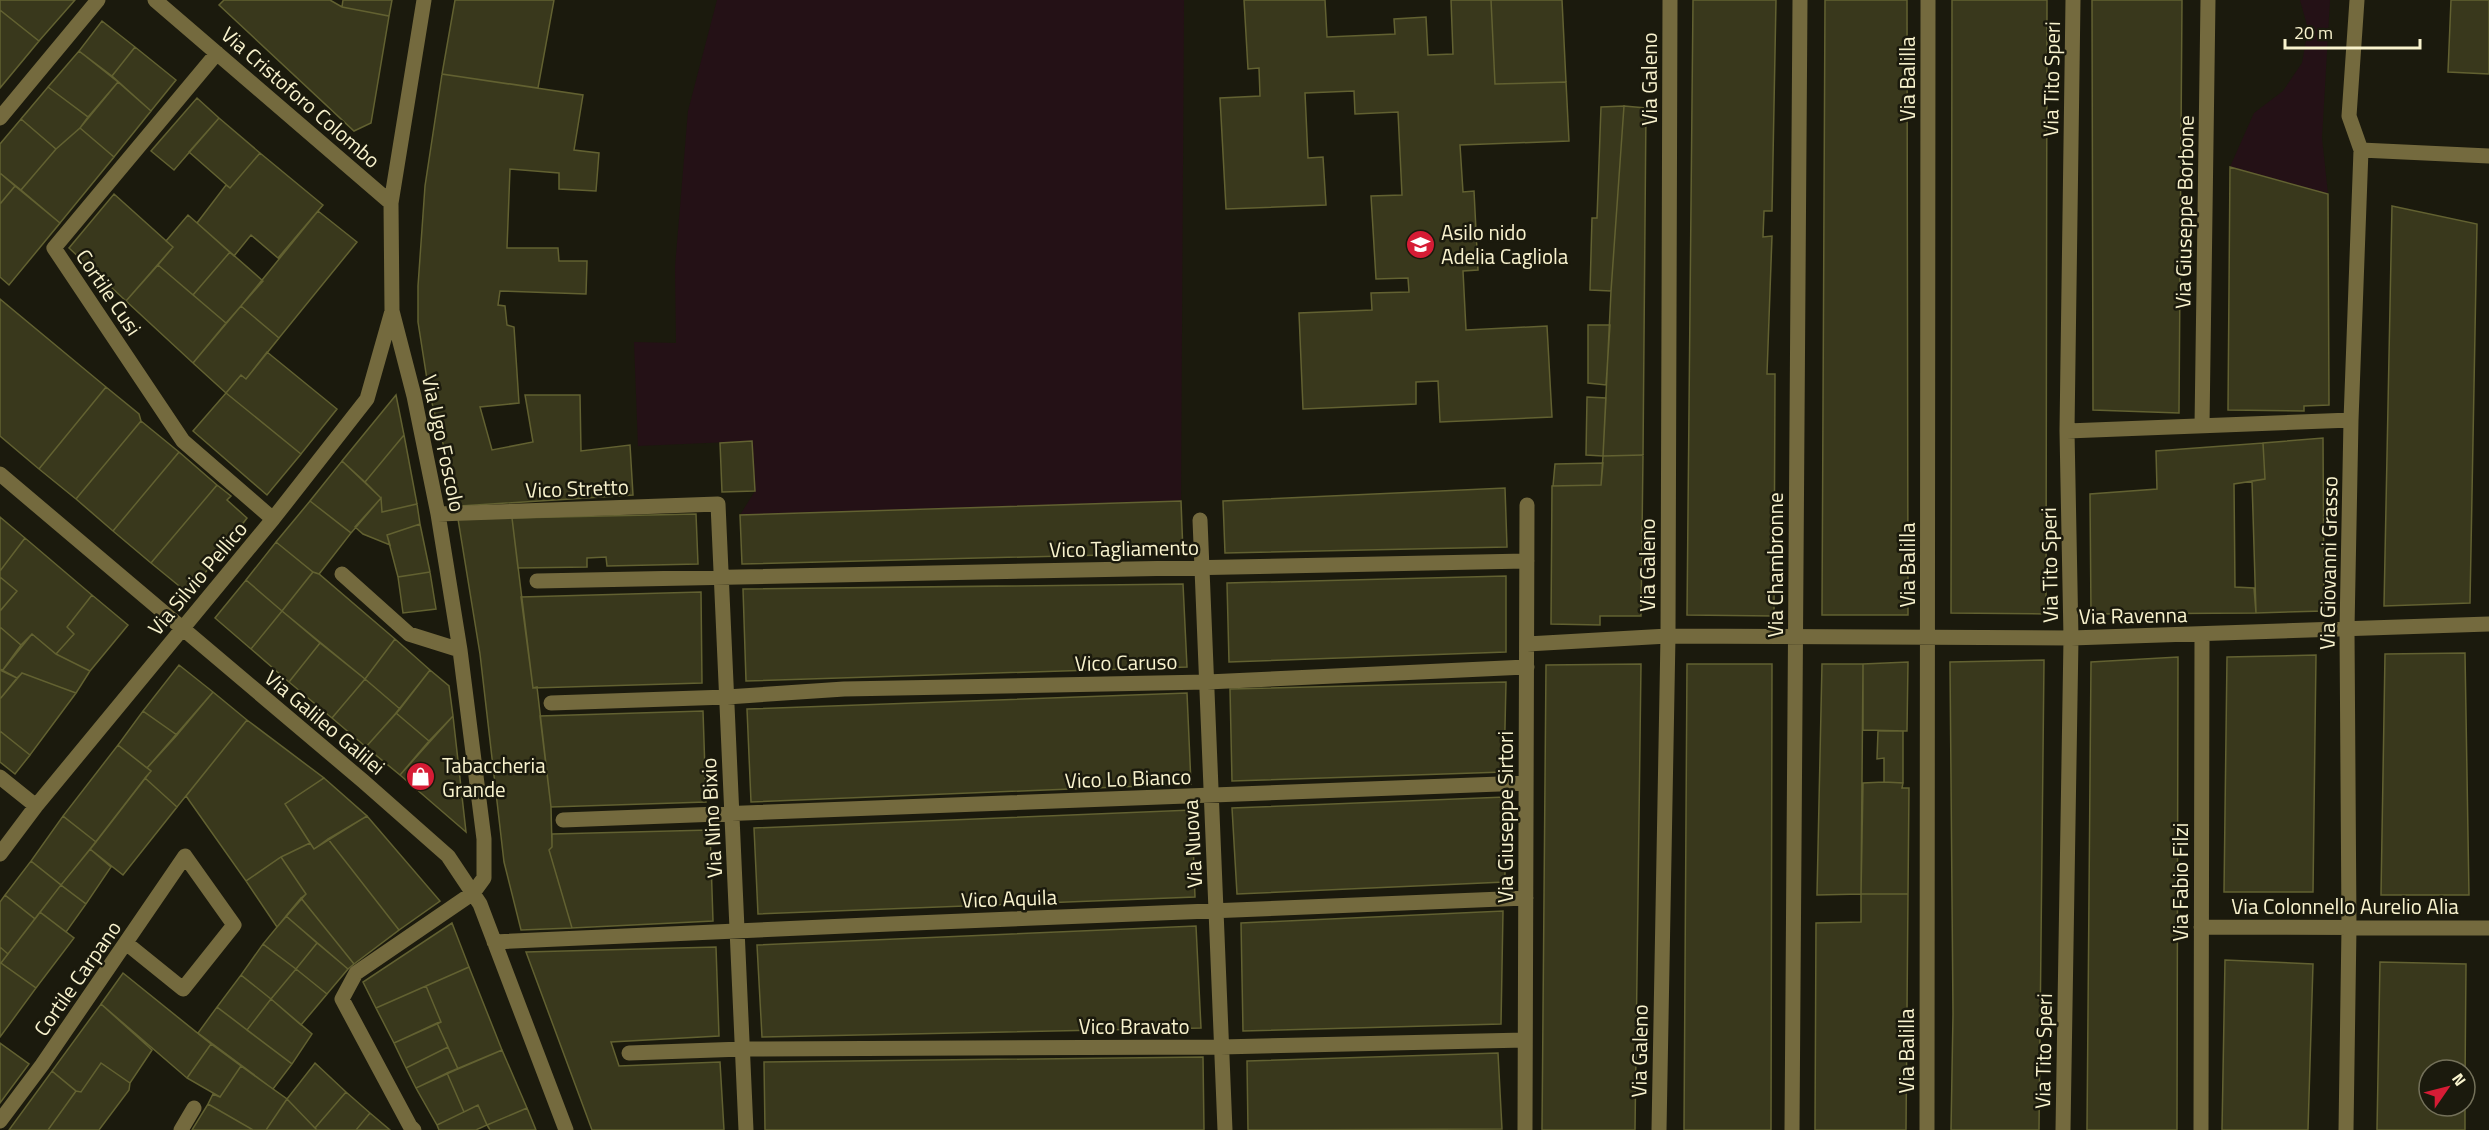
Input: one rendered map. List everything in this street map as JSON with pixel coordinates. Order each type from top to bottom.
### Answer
[{"type":"street","points":[[0,118],[98,0]]},
{"type":"street","name":"Via Cristoforo Colombo","points":[[155,0],[391,203]]},
{"type":"street","name":"Via Ugo Foscolo","points":[[424,0],[391,203],[392,311],[414,396],[438,514],[460,650],[484,839],[484,878],[473,893]]},
{"type":"street","name":"Via Galeno","points":[[1659,1130],[1668,636],[1670,0]]},
{"type":"street","name":"Via Chambronne","points":[[1792,1130],[1800,0]]},
{"type":"street","name":"Via Balilla","points":[[1927,1130],[1928,0]]},
{"type":"street","name":"Via Tito Speri","points":[[2063,1130],[2071,638],[2067,431],[2073,0]]},
{"type":"street","name":"Via Giuseppe Borbone","points":[[2202,426],[2208,0]]},
{"type":"street","name":"Via Giovanni Grasso","points":[[2346,1130],[2349,927],[2347,629],[2351,420],[2361,150],[2349,116],[2356,0]]},
{"type":"street","name":"Cortile Cusi","points":[[217,52],[54,248],[183,441],[273,519]]},
{"type":"street","points":[[2361,150],[2489,156]]},
{"type":"street","name":"Via Silvio Pellico","points":[[0,854],[36,806],[273,519],[367,399],[392,311]]},
{"type":"street","points":[[2067,431],[2351,420]]},
{"type":"street","name":"Via Galileo Galilei","points":[[3,482],[363,781],[448,856],[480,904],[566,1130]]},
{"type":"street","name":"Vico Stretto","points":[[438,514],[718,504]]},
{"type":"street","name":"Via Nino Bixio","points":[[718,504],[746,1130]]},
{"type":"street","name":"Via Giuseppe Sirtori","points":[[1525,1130],[1527,505]]},
{"type":"street","name":"Via Nuova","points":[[1200,520],[1225,1130]]},
{"type":"street","name":"Vico Tagliamento","points":[[537,581],[1527,561]]},
{"type":"street","points":[[342,574],[409,634],[460,650]]},
{"type":"street","name":"Via Ravenna","points":[[1527,644],[1668,636],[2071,638],[2489,624]]},
{"type":"street","name":"Via Fabio Filzi","points":[[2201,1130],[2202,635]]},
{"type":"street","name":"Vico Caruso","points":[[551,703],[727,697],[844,689],[1207,682],[1527,667]]},
{"type":"street","points":[[0,777],[36,806]]},
{"type":"street","name":"Vico Lo Bianco","points":[[563,820],[1526,783]]},
{"type":"street","name":"Cortile Carpano","points":[[0,1121],[185,856],[234,925],[183,989],[126,942]]},
{"type":"street","points":[[414,1130],[342,999],[356,973],[473,893]]},
{"type":"street","name":"Vico Aquila","points":[[494,942],[1526,898]]},
{"type":"street","name":"Via Colonnello Aurelio Alia","points":[[2201,927],[2489,928]]},
{"type":"street","name":"Vico Bravato","points":[[629,1053],[743,1049],[1221,1047],[1525,1040]]},
{"type":"street","points":[[181,1130],[194,1107]]},
{"type":"shaded area","points":[[717,0],[1184,0],[1181,501],[740,515],[755,491],[752,441],[638,446],[634,342],[676,343],[675,267],[688,111]]},
{"type":"shaded area","points":[[2300,0],[2330,0],[2322,138],[2328,194],[2230,167],[2254,113],[2283,91],[2302,63],[2308,29]]},
{"type":"building","points":[[0,0],[75,0],[39,41],[0,10]]},
{"type":"building","points":[[224,0],[330,0],[342,7],[389,16],[371,123],[354,131],[219,5]]},
{"type":"building","points":[[343,0],[392,0],[389,16],[342,7]]},
{"type":"building","points":[[455,0],[554,0],[538,88],[442,74]]},
{"type":"building","points":[[1244,0],[1325,0],[1327,37],[1395,34],[1394,19],[1426,17],[1428,55],[1453,54],[1451,0],[1491,0],[1495,84],[1566,82],[1569,141],[1460,145],[1463,192],[1474,191],[1478,270],[1463,271],[1466,330],[1547,326],[1552,417],[1440,422],[1438,381],[1416,382],[1416,404],[1303,409],[1299,313],[1372,310],[1371,293],[1409,292],[1408,278],[1376,279],[1371,196],[1402,195],[1398,112],[1355,114],[1354,91],[1305,93],[1308,158],[1323,157],[1326,205],[1226,209],[1220,98],[1260,96],[1259,68],[1248,69]]},
{"type":"building","points":[[1491,0],[1562,0],[1566,82],[1495,84]]},
{"type":"building","points":[[1693,0],[1776,0],[1772,211],[1764,211],[1763,237],[1772,236],[1767,374],[1775,374],[1774,616],[1687,615]]},
{"type":"building","points":[[1825,0],[1907,0],[1908,615],[1822,615]]},
{"type":"building","points":[[1952,0],[2047,0],[2046,614],[1951,613]]},
{"type":"building","points":[[2092,0],[2182,0],[2179,413],[2093,410]]},
{"type":"building","points":[[2451,0],[2489,0],[2489,74],[2448,72]]},
{"type":"building","points":[[0,10],[39,41],[0,88]]},
{"type":"building","points":[[102,21],[135,47],[112,76],[79,51]]},
{"type":"building","points":[[135,47],[176,80],[151,111],[112,76]]},
{"type":"building","points":[[79,51],[118,82],[88,117],[48,87]]},
{"type":"building","points":[[442,74],[583,95],[574,150],[599,153],[596,191],[559,189],[559,173],[510,169],[507,248],[558,248],[559,261],[587,261],[586,294],[500,291],[498,305],[505,306],[507,325],[514,327],[519,403],[480,407],[492,450],[533,442],[525,395],[580,395],[581,451],[630,445],[633,495],[460,506],[429,392],[418,322],[418,286],[425,186]]},
{"type":"building","points":[[118,82],[151,111],[114,157],[80,128]]},
{"type":"building","points":[[48,87],[88,117],[80,128],[56,149],[21,119]]},
{"type":"building","points":[[197,98],[219,118],[174,170],[151,151]]},
{"type":"building","points":[[1624,106],[1646,108],[1643,455],[1603,456],[1611,291]]},
{"type":"building","points":[[1624,106],[1611,291],[1590,290],[1592,218],[1597,218],[1601,107]]},
{"type":"building","points":[[219,118],[260,153],[230,188],[189,152]]},
{"type":"building","points":[[21,119],[56,149],[21,190],[0,173],[0,144]]},
{"type":"building","points":[[80,128],[114,157],[60,223],[21,190],[56,149]]},
{"type":"building","points":[[260,153],[323,205],[278,258],[251,235],[234,256],[197,223],[226,185],[230,188]]},
{"type":"building","points":[[2230,167],[2328,194],[2329,405],[2304,406],[2304,411],[2228,410]]},
{"type":"building","points":[[0,173],[15,186],[0,204]]},
{"type":"building","points":[[15,186],[60,223],[9,285],[0,277],[0,204]]},
{"type":"building","points":[[114,194],[173,247],[126,301],[69,248]]},
{"type":"building","points":[[2392,206],[2477,224],[2470,603],[2384,606]]},
{"type":"building","points":[[318,211],[357,242],[279,338],[241,306]]},
{"type":"building","points":[[188,215],[230,252],[193,295],[158,265],[173,247],[166,241]]},
{"type":"building","points":[[230,252],[263,281],[226,323],[193,295]]},
{"type":"building","points":[[158,265],[226,323],[193,363],[126,301]]},
{"type":"building","points":[[0,299],[106,387],[39,469],[0,436]]},
{"type":"building","points":[[241,306],[279,338],[246,379],[241,375],[226,393],[193,363]]},
{"type":"building","points":[[1588,325],[1610,325],[1606,385],[1588,383]]},
{"type":"building","points":[[267,352],[337,409],[301,454],[226,393],[241,375],[246,379]]},
{"type":"building","points":[[106,387],[139,414],[141,421],[76,499],[39,469]]},
{"type":"building","points":[[226,393],[301,454],[267,495],[193,431]]},
{"type":"building","points":[[396,395],[404,435],[365,482],[342,461]]},
{"type":"building","points":[[1587,397],[1606,398],[1603,456],[1586,455]]},
{"type":"building","points":[[141,421],[179,452],[113,531],[76,499]]},
{"type":"building","points":[[404,435],[417,504],[382,512],[381,498],[365,482]]},
{"type":"building","points":[[2323,438],[2324,611],[2256,613],[2252,481],[2265,479],[2263,443]]},
{"type":"building","points":[[752,441],[755,491],[722,492],[720,443]]},
{"type":"building","points":[[2263,443],[2265,479],[2234,484],[2235,587],[2254,588],[2256,613],[2091,614],[2090,494],[2157,489],[2156,451]]},
{"type":"building","points":[[179,452],[217,485],[151,563],[113,531]]},
{"type":"building","points":[[1643,455],[1641,616],[1600,616],[1600,625],[1551,624],[1552,486],[1601,485],[1603,456]]},
{"type":"building","points":[[342,461],[381,498],[351,533],[310,501]]},
{"type":"building","points":[[1603,463],[1601,485],[1553,486],[1555,464]]},
{"type":"building","points":[[217,485],[231,496],[227,500],[247,518],[189,594],[151,563]]},
{"type":"building","points":[[1505,488],[1507,547],[1225,553],[1223,501]]},
{"type":"building","points":[[381,498],[382,512],[417,504],[420,524],[387,535],[390,545],[363,534],[355,527]]},
{"type":"building","points":[[310,501],[351,533],[319,574],[313,572],[276,542]]},
{"type":"building","points":[[1181,501],[1183,553],[742,564],[740,515]]},
{"type":"building","points":[[696,514],[698,564],[607,566],[606,557],[587,558],[587,567],[518,568],[512,518]]},
{"type":"building","points":[[0,517],[25,538],[0,571]]},
{"type":"building","points":[[512,518],[533,688],[537,687],[551,807],[552,847],[549,850],[572,928],[521,930],[504,862],[480,654],[458,519]]},
{"type":"building","points":[[420,524],[430,572],[398,577],[387,535]]},
{"type":"building","points":[[25,538],[92,595],[67,627],[74,634],[56,654],[32,634],[21,645],[0,627],[0,611],[17,591],[0,577],[0,571]]},
{"type":"building","points":[[276,542],[313,572],[282,611],[246,580]]},
{"type":"building","points":[[313,572],[319,574],[395,639],[365,679],[282,611]]},
{"type":"building","points":[[430,572],[436,609],[403,613],[398,577]]},
{"type":"building","points":[[1506,576],[1506,652],[1229,662],[1227,583]]},
{"type":"building","points":[[0,577],[17,591],[0,611]]},
{"type":"building","points":[[246,580],[282,611],[251,649],[215,618]]},
{"type":"building","points":[[1183,584],[1187,667],[746,681],[743,589]]},
{"type":"building","points":[[701,592],[702,683],[533,688],[521,597]]},
{"type":"building","points":[[92,595],[128,625],[90,671],[56,654],[74,634],[67,627]]},
{"type":"building","points":[[282,611],[320,643],[289,682],[251,649]]},
{"type":"building","points":[[0,627],[21,645],[2,671],[0,669]]},
{"type":"building","points":[[32,634],[56,654],[90,671],[76,693],[22,673],[17,678],[2,671]]},
{"type":"building","points":[[395,639],[430,670],[400,709],[365,679]]},
{"type":"building","points":[[320,643],[365,679],[332,718],[289,682]]},
{"type":"building","points":[[2465,653],[2469,895],[2381,895],[2385,654]]},
{"type":"building","points":[[2316,655],[2313,892],[2224,892],[2227,657]]},
{"type":"building","points":[[2178,657],[2177,1130],[2087,1130],[2091,662]]},
{"type":"building","points":[[2044,660],[2039,1130],[1951,1130],[1953,1014],[1950,662]]},
{"type":"building","points":[[1908,662],[1907,731],[1863,730],[1863,664]]},
{"type":"building","points":[[1641,664],[1635,1130],[1542,1130],[1546,665]]},
{"type":"building","points":[[1687,664],[1772,664],[1771,1130],[1684,1130]]},
{"type":"building","points":[[1822,664],[1863,664],[1861,894],[1817,895]]},
{"type":"building","points":[[179,665],[213,692],[177,735],[143,711]]},
{"type":"building","points":[[0,669],[17,678],[0,699]]},
{"type":"building","points":[[430,670],[449,686],[453,716],[429,741],[396,713]]},
{"type":"building","points":[[22,673],[76,693],[30,755],[0,731],[0,699]]},
{"type":"building","points":[[365,679],[400,709],[366,747],[332,718]]},
{"type":"building","points":[[1506,682],[1504,772],[1232,781],[1230,689]]},
{"type":"building","points":[[213,692],[247,720],[177,807],[145,778],[151,771],[147,768]]},
{"type":"building","points":[[1187,693],[1191,784],[751,802],[747,709]]},
{"type":"building","points":[[143,711],[177,735],[147,768],[118,745]]},
{"type":"building","points":[[703,711],[706,802],[551,807],[540,716]]},
{"type":"building","points":[[396,713],[429,741],[400,775],[366,747]]},
{"type":"building","points":[[453,716],[466,832],[400,775]]},
{"type":"building","points":[[247,720],[324,778],[285,804],[310,843],[281,857],[246,881],[186,796]]},
{"type":"building","points":[[0,731],[30,755],[15,774],[0,762]]},
{"type":"building","points":[[1878,731],[1903,731],[1903,783],[1884,782],[1884,758],[1877,759]]},
{"type":"building","points":[[118,745],[151,771],[96,842],[63,816]]},
{"type":"building","points":[[145,778],[177,807],[123,875],[90,849]]},
{"type":"building","points":[[324,778],[367,816],[314,849],[285,804]]},
{"type":"building","points":[[1863,783],[1903,783],[1902,788],[1909,788],[1908,894],[1861,894]]},
{"type":"building","points":[[1505,797],[1505,882],[1237,894],[1232,808]]},
{"type":"building","points":[[1192,810],[1195,897],[758,914],[754,828]]},
{"type":"building","points":[[63,816],[96,842],[61,885],[31,861]]},
{"type":"building","points":[[367,816],[440,901],[399,930],[328,839]]},
{"type":"building","points":[[710,830],[713,921],[572,928],[549,850],[552,847],[552,834]]},
{"type":"building","points":[[328,839],[399,930],[354,964],[301,898],[306,894],[281,857],[310,843],[314,849]]},
{"type":"building","points":[[90,849],[111,867],[86,904],[61,885]]},
{"type":"building","points":[[281,857],[306,894],[277,927],[246,881]]},
{"type":"building","points":[[31,861],[61,885],[35,919],[5,895]]},
{"type":"building","points":[[61,885],[86,904],[66,932],[40,912]]},
{"type":"building","points":[[1861,894],[1908,894],[1906,1130],[1815,1130],[1816,923],[1861,922]]},
{"type":"building","points":[[5,895],[35,919],[8,954],[0,947],[0,902]]},
{"type":"building","points":[[301,898],[354,964],[348,969],[286,916]]},
{"type":"building","points":[[1503,911],[1501,1024],[1243,1031],[1241,923]]},
{"type":"building","points":[[40,912],[74,938],[36,988],[1,963]]},
{"type":"building","points":[[286,916],[317,943],[296,969],[263,944]]},
{"type":"building","points":[[452,923],[469,967],[376,1008],[363,982]]},
{"type":"building","points":[[1196,926],[1201,1028],[762,1037],[757,945]]},
{"type":"building","points":[[317,943],[348,969],[327,994],[296,969]]},
{"type":"building","points":[[263,944],[296,969],[271,999],[241,975]]},
{"type":"building","points":[[0,947],[8,954],[1,963],[36,988],[0,1037]]},
{"type":"building","points":[[716,947],[719,1036],[611,1042],[619,1066],[720,1062],[724,1130],[592,1130],[526,952]]},
{"type":"building","points":[[2225,960],[2313,964],[2308,1130],[2222,1130]]},
{"type":"building","points":[[2380,962],[2466,964],[2465,1058],[2417,1058],[2417,1118],[2465,1118],[2465,1130],[2377,1130]]},
{"type":"building","points":[[469,967],[502,1050],[458,1069],[437,1023],[441,1022],[426,986]]},
{"type":"building","points":[[296,969],[327,994],[301,1025],[271,999]]},
{"type":"building","points":[[123,973],[211,1044],[187,1078],[101,1004]]},
{"type":"building","points":[[241,975],[271,999],[247,1030],[217,1007]]},
{"type":"building","points":[[426,986],[441,1022],[394,1043],[376,1008]]},
{"type":"building","points":[[271,999],[312,1034],[292,1064],[247,1030]]},
{"type":"building","points":[[101,1004],[152,1050],[130,1083],[101,1063],[81,1092],[76,1091],[52,1071]]},
{"type":"building","points":[[217,1007],[292,1064],[273,1089],[198,1033]]},
{"type":"building","points":[[437,1023],[448,1047],[406,1068],[394,1043]]},
{"type":"building","points":[[0,1043],[29,1064],[0,1103]]},
{"type":"building","points":[[211,1044],[241,1066],[220,1097],[187,1078]]},
{"type":"building","points":[[448,1047],[458,1069],[416,1088],[406,1068]]},
{"type":"building","points":[[502,1050],[527,1108],[487,1125],[478,1105],[464,1112],[447,1073]]},
{"type":"building","points":[[1498,1053],[1502,1129],[1248,1130],[1247,1061]]},
{"type":"building","points":[[1203,1057],[1204,1130],[765,1130],[764,1062]]},
{"type":"building","points":[[101,1063],[130,1083],[129,1090],[99,1130],[48,1130],[76,1091],[81,1092]]},
{"type":"building","points":[[315,1063],[346,1092],[315,1128],[287,1099]]},
{"type":"building","points":[[241,1066],[287,1099],[266,1130],[253,1130],[208,1104],[213,1094],[220,1097]]},
{"type":"building","points":[[52,1071],[76,1091],[48,1130],[9,1130]]},
{"type":"building","points":[[447,1073],[464,1112],[437,1125],[416,1088]]},
{"type":"building","points":[[346,1092],[370,1113],[356,1130],[317,1130],[315,1128]]},
{"type":"building","points":[[287,1099],[315,1128],[317,1130],[266,1130]]},
{"type":"building","points":[[208,1104],[253,1130],[192,1130]]},
{"type":"building","points":[[478,1105],[487,1125],[476,1130],[439,1130],[437,1125]]},
{"type":"building","points":[[527,1108],[536,1130],[490,1130],[487,1125]]},
{"type":"building","points":[[370,1113],[390,1130],[356,1130]]},
{"type":"place","name":"Asilo nido Adelia Cagliola","points":[[1420,244]]},
{"type":"place","name":"Tabaccheria Grande","points":[[421,777]]}]
